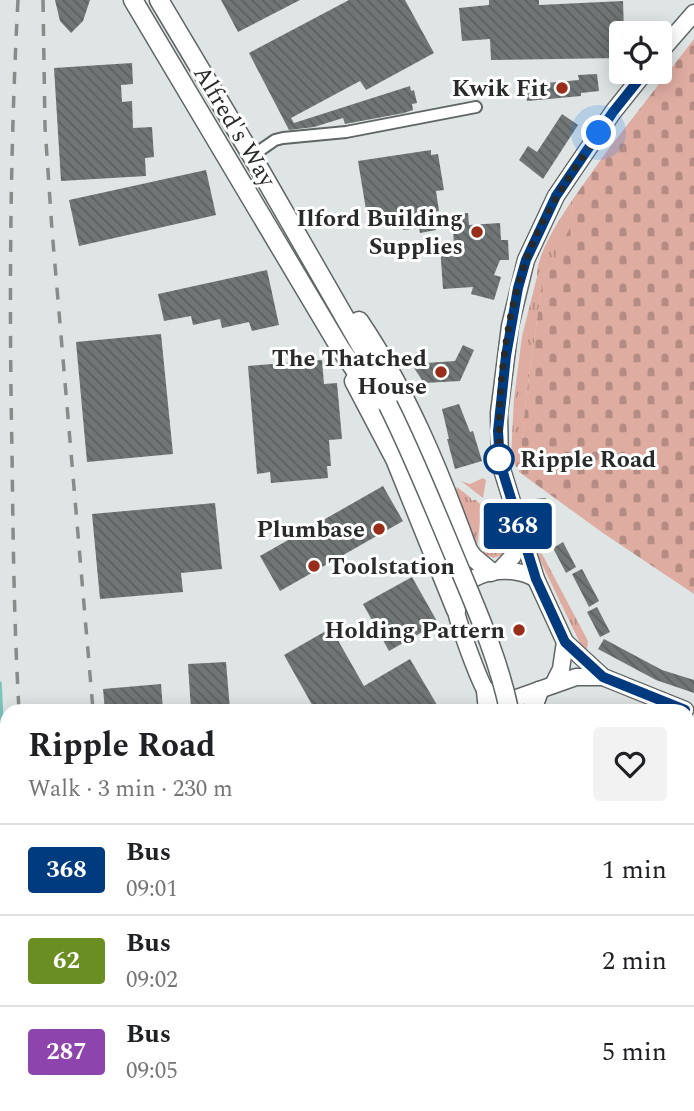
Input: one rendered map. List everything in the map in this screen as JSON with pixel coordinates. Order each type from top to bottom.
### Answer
[{"type":"highway","name":"Alfred's Way","points":[[133,0],[319,312]]},
{"type":"highway","name":"Alfred's Way","points":[[159,0],[287,218]]},
{"type":"highway","points":[[287,218],[376,372],[488,641],[508,704]]},
{"type":"highway","points":[[287,218],[316,248],[374,342],[438,468],[468,550],[473,557],[496,571]]},
{"type":"highway","points":[[319,312],[362,380],[388,405]]},
{"type":"highway","points":[[319,312],[395,459],[456,610]]},
{"type":"highway","points":[[536,704],[546,688]]},
{"type":"highway","points":[[486,691],[487,704]]},
{"type":"main road","points":[[672,38],[694,13]]},
{"type":"main road","points":[[635,84],[556,196],[535,237],[518,288],[510,326],[498,431],[500,463],[520,533],[536,579],[565,642],[603,677],[669,704]]},
{"type":"main road","points":[[520,533],[513,556],[496,571],[465,586],[459,593],[456,610],[486,691],[500,700],[511,701],[576,677],[603,677]]},
{"type":"main road","points":[[496,571],[522,571],[536,579]]},
{"type":"main road","points":[[546,688],[561,669],[565,642]]},
{"type":"street","points":[[253,156],[275,140],[283,138],[346,132],[476,107]]},
{"type":"green space","points":[[694,39],[694,594],[519,472],[542,284],[576,216],[572,213],[573,199],[659,84],[672,84],[672,67]]},
{"type":"green space","points":[[573,199],[572,213],[577,215],[542,285],[526,398],[520,466],[516,467],[511,457],[514,399],[522,336],[540,258]]},
{"type":"green space","points":[[483,478],[486,480],[483,498],[461,481],[470,484]]},
{"type":"green space","points":[[457,487],[482,506],[477,547],[455,493]]},
{"type":"green space","points":[[488,510],[493,514],[503,510],[511,536],[506,553],[494,558],[483,554]]},
{"type":"green space","points":[[539,553],[542,554],[588,641],[587,649],[581,645],[538,556]]},
{"type":"building","points":[[55,0],[90,0],[83,21],[71,33],[60,21]]},
{"type":"building","points":[[221,0],[300,0],[238,32]]},
{"type":"building","points":[[349,0],[405,0],[434,53],[366,90],[360,81],[291,118],[294,123],[410,86],[411,91],[414,90],[417,103],[412,104],[413,110],[404,113],[345,124],[343,118],[314,127],[289,130],[249,53]]},
{"type":"building","points":[[489,0],[539,0],[539,5],[623,1],[624,21],[609,21],[609,58],[491,60],[490,39],[462,41],[459,8],[489,5]]},
{"type":"building","points":[[132,63],[133,84],[121,85],[122,102],[132,101],[133,128],[152,127],[154,157],[145,158],[146,176],[61,181],[54,68]]},
{"type":"building","name":"Kwik Fit","points":[[597,74],[599,91],[581,93],[581,96],[527,101],[525,85],[579,80],[578,75]]},
{"type":"building","points":[[562,114],[578,125],[543,179],[519,160],[528,146],[537,152]]},
{"type":"building","points":[[431,150],[431,155],[438,154],[444,190],[436,191],[439,211],[433,212],[436,230],[420,233],[419,228],[403,230],[401,217],[368,222],[358,161]]},
{"type":"building","points":[[206,170],[216,215],[79,246],[69,200]]},
{"type":"building","points":[[468,213],[469,225],[500,223],[501,240],[508,240],[509,260],[500,260],[494,275],[501,277],[494,300],[471,294],[473,287],[443,289],[440,246],[454,245],[452,214]]},
{"type":"building","points":[[267,270],[279,325],[252,331],[249,322],[222,328],[220,319],[193,325],[191,316],[164,321],[158,294]]},
{"type":"building","points":[[161,334],[173,454],[87,462],[76,342]]},
{"type":"building","name":"The Thatched House","points":[[463,345],[474,350],[460,381],[424,383],[408,359],[418,351],[426,363],[455,361]]},
{"type":"building","points":[[322,360],[324,384],[337,383],[342,439],[329,440],[331,466],[327,466],[328,478],[271,483],[270,472],[257,474],[248,366]]},
{"type":"building","points":[[459,404],[470,432],[473,431],[482,461],[455,469],[442,409]]},
{"type":"building","points":[[383,486],[403,521],[280,591],[260,556]]},
{"type":"building","points":[[546,498],[553,544],[541,545],[535,499]]},
{"type":"building","points":[[215,503],[222,569],[181,573],[183,592],[100,599],[92,514]]},
{"type":"building","points":[[563,542],[576,567],[566,573],[553,548]]},
{"type":"building","points":[[582,569],[599,601],[589,607],[572,574]]},
{"type":"building","points":[[412,577],[438,623],[389,651],[363,604]]},
{"type":"building","points":[[597,607],[610,632],[600,637],[587,612]]},
{"type":"building","points":[[331,628],[364,686],[410,659],[436,704],[312,704],[284,655]]},
{"type":"building","points":[[604,639],[662,670],[694,680],[694,693],[656,680],[598,649]]},
{"type":"building","points":[[226,662],[230,704],[191,704],[188,664]]},
{"type":"building","points":[[161,684],[163,704],[104,704],[103,689]]},
{"type":"waterway","points":[[0,683],[1,704]]},
{"type":"railway","points":[[18,0],[12,169],[11,338],[14,580],[19,704]]},
{"type":"railway","points":[[43,0],[45,127],[52,230],[92,704]]},
{"type":"bus line","name":"368","points":[[635,84],[556,196],[535,237],[518,288],[510,326],[498,431],[500,463],[520,533],[536,579],[565,642],[603,677],[663,704]]},
{"type":"place","name":"Kwik Fit","points":[[562,88]]},
{"type":"place","name":"Ilford Building Supplies","points":[[477,232]]},
{"type":"place","name":"The Thatched House","points":[[441,372]]},
{"type":"place","name":"Ripple Road","points":[[499,459]]},
{"type":"place","name":"Plumbase","points":[[379,529]]},
{"type":"place","name":"Toolstation","points":[[314,566]]},
{"type":"place","name":"Holding Pattern","points":[[519,630]]},
{"type":"route","points":[[499,459],[500,463],[499,413],[510,326],[526,260],[556,196],[599,133]]}]
